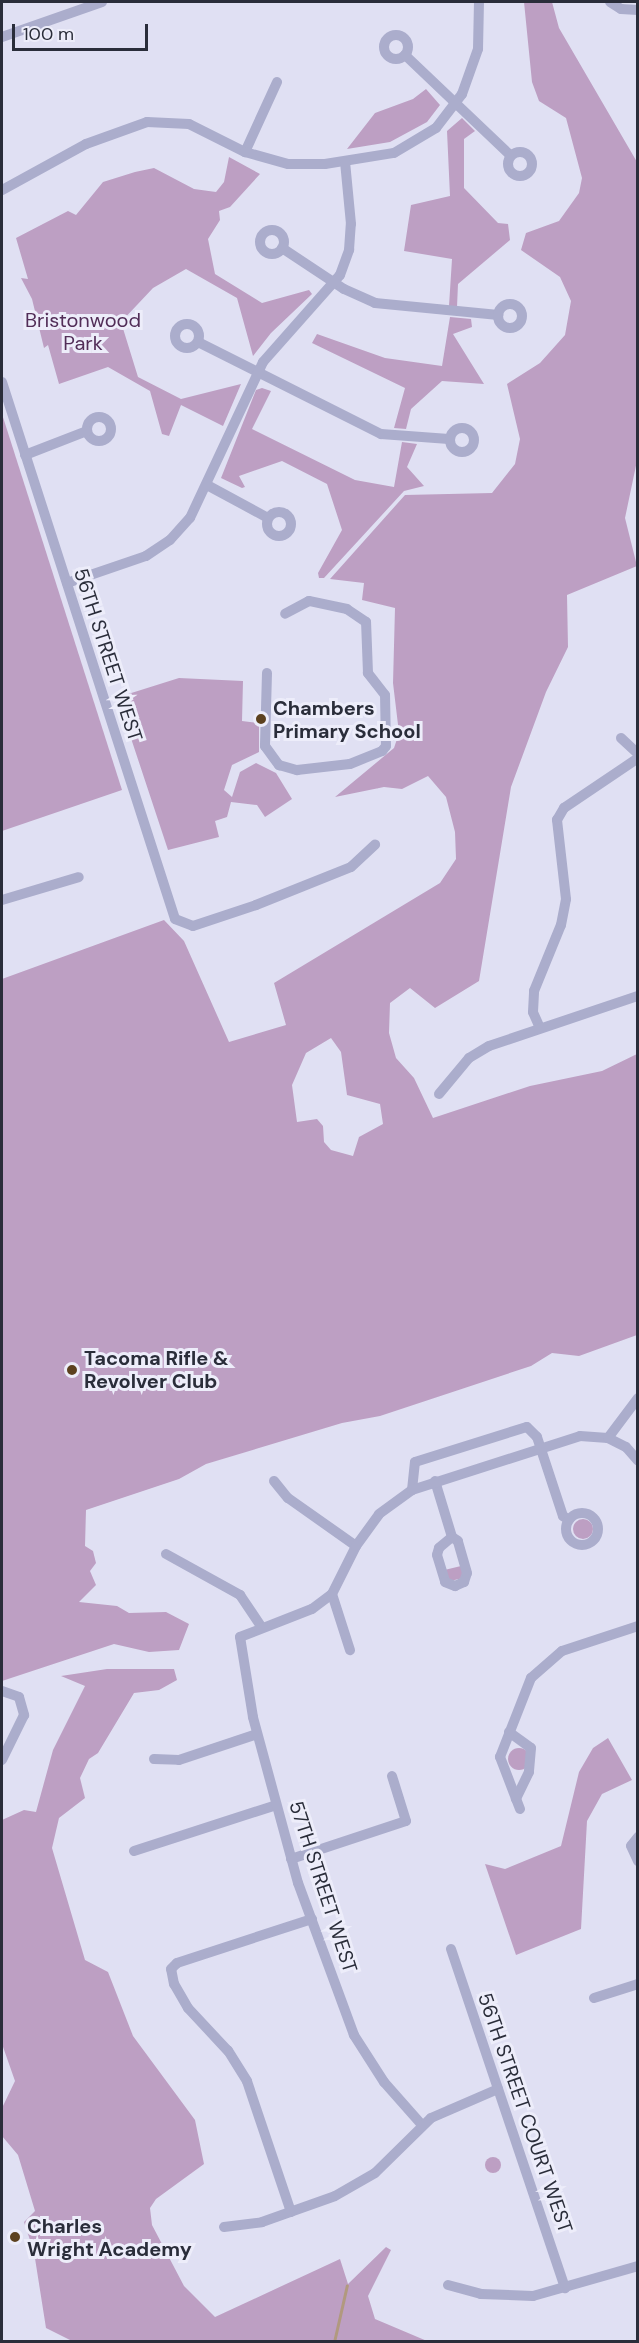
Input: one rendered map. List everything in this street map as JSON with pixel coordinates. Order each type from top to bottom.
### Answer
[{"type":"street","points":[[2,37],[102,2]]},
{"type":"street","points":[[2,190],[86,144],[147,122],[189,124],[245,152],[288,164],[345,162],[384,156],[412,145],[436,128],[455,105],[476,60],[480,37],[479,2]]},
{"type":"street","points":[[612,3],[638,10]]},
{"type":"street","points":[[405,55],[511,156]]},
{"type":"street","points":[[245,152],[277,82]]},
{"type":"street","points":[[67,583],[137,560],[163,546],[190,518],[256,374],[280,339],[335,283],[350,242],[345,162]]},
{"type":"street","points":[[282,248],[335,283],[386,306],[498,315]]},
{"type":"street","points":[[198,342],[256,374],[381,434],[449,439]]},
{"type":"street","name":"56TH STREET WEST","points":[[2,382],[172,915],[179,923],[193,926],[351,867],[375,845]]},
{"type":"street","points":[[25,455],[87,431]]},
{"type":"street","points":[[207,485],[268,518]]},
{"type":"street","points":[[267,673],[266,746],[279,765],[297,770],[350,764],[382,751],[386,746],[385,695],[368,673],[366,622],[346,609],[309,601],[285,614]]},
{"type":"street","points":[[540,1028],[533,1012],[534,991],[561,925],[566,900],[557,820],[564,808],[638,756],[621,738]]},
{"type":"street","points":[[2,900],[79,877]]},
{"type":"street","points":[[439,1094],[478,1051],[638,996]]},
{"type":"street","points":[[608,1438],[638,1398]]},
{"type":"street","points":[[412,1490],[412,1467],[430,1456],[527,1427],[534,1431],[562,1516],[569,1520]]},
{"type":"street","points":[[166,1554],[240,1595],[261,1626],[312,1609],[332,1594],[356,1546],[387,1505],[412,1490],[580,1436],[608,1438],[622,1445],[638,1461]]},
{"type":"street","points":[[274,1481],[288,1498],[356,1546]]},
{"type":"street","points":[[435,1481],[452,1537]]},
{"type":"street","points":[[332,1594],[350,1650]]},
{"type":"street","name":"57TH STREET WEST","points":[[261,1626],[240,1636],[257,1734],[291,1859],[366,2058],[422,2125]]},
{"type":"street","points":[[509,1732],[531,1748],[529,1772],[518,1804],[500,1757],[509,1732],[531,1678],[544,1663],[562,1651],[638,1626]]},
{"type":"street","points":[[2,1760],[24,1715],[19,1696],[5,1691]]},
{"type":"street","points":[[154,1758],[179,1760],[257,1734]]},
{"type":"street","points":[[291,1859],[406,1821],[392,1776]]},
{"type":"street","points":[[134,1851],[276,1805]]},
{"type":"street","points":[[638,1837],[631,1846],[638,1861]]},
{"type":"street","points":[[291,2212],[247,2081],[228,2051],[188,2008],[174,1984],[171,1969],[177,1964],[312,1919]]},
{"type":"street","name":"56TH STREET COURT WEST","points":[[451,1949],[565,2288]]},
{"type":"street","points":[[594,1998],[638,1984]]},
{"type":"street","points":[[224,2227],[253,2224],[291,2212],[363,2181],[422,2125],[446,2110],[498,2089]]},
{"type":"street","points":[[448,2285],[508,2296],[565,2288],[638,2266]]},
{"type":"green space","points":[[524,2],[552,2],[559,28],[637,162],[638,456],[625,518],[637,566],[567,595],[568,647],[546,692],[511,787],[479,981],[435,1008],[410,988],[390,1003],[389,1033],[396,1058],[414,1078],[433,1118],[530,1086],[602,1071],[637,1054],[637,1335],[579,1356],[552,1353],[531,1366],[380,1416],[342,1423],[206,1464],[179,1479],[86,1510],[85,1546],[93,1551],[96,1563],[90,1571],[96,1585],[79,1602],[117,1606],[129,1613],[166,1612],[189,1624],[179,1650],[149,1652],[114,1644],[2,1681],[2,979],[164,920],[184,941],[229,1042],[286,1025],[274,983],[440,883],[456,859],[455,832],[446,797],[428,776],[402,789],[384,787],[335,797],[394,748],[399,733],[393,683],[395,608],[362,600],[364,583],[330,579],[405,495],[492,493],[515,464],[520,439],[507,384],[540,363],[565,335],[571,301],[560,277],[521,250],[526,233],[559,221],[579,193],[582,178],[566,118],[539,101],[532,82]],"holes":[[[331,1038],[341,1052],[347,1095],[380,1104],[383,1124],[359,1137],[353,1156],[331,1150],[324,1142],[323,1126],[317,1119],[297,1122],[292,1085],[306,1053]]]},
{"type":"green space","points":[[426,89],[440,105],[427,122],[390,142],[347,149],[375,113],[413,99]]},
{"type":"green space","points":[[462,118],[475,131],[464,139],[464,188],[498,223],[508,224],[510,240],[458,284],[457,307],[449,306],[452,259],[404,251],[411,205],[450,196],[447,131]]},
{"type":"green space","name":"Bristonwood Park","points":[[229,157],[260,174],[230,207],[219,211],[220,220],[208,239],[215,274],[262,303],[309,290],[312,294],[271,333],[253,356],[237,298],[186,269],[153,288],[121,322],[138,377],[181,399],[241,384],[223,426],[181,405],[169,436],[162,434],[150,391],[108,367],[59,384],[48,345],[44,348],[32,299],[21,278],[28,279],[16,238],[68,211],[76,215],[103,182],[135,172],[154,168],[194,189],[216,192],[224,182]]},
{"type":"green space","points":[[450,317],[471,319],[472,327],[453,334],[484,384],[442,381],[411,409],[406,429],[394,428],[405,388],[312,343],[317,334],[385,358],[442,366]]},
{"type":"green space","points":[[262,388],[271,391],[252,429],[355,480],[394,487],[402,442],[417,444],[407,467],[424,486],[404,491],[324,578],[319,578],[318,573],[342,530],[327,484],[282,461],[239,476],[245,487],[242,488],[221,478],[256,390]]},
{"type":"green space","points":[[2,414],[122,790],[2,831]]},
{"type":"green space","points":[[179,678],[243,681],[242,721],[259,723],[259,752],[232,765],[224,790],[232,797],[240,772],[256,763],[276,773],[292,799],[265,817],[257,805],[231,802],[227,817],[215,821],[219,837],[168,850],[120,705],[125,695]]},
{"type":"green space","points":[[583,1519],[590,1522],[593,1529],[590,1536],[583,1539],[576,1536],[573,1529],[576,1522]]},
{"type":"green space","points":[[461,1566],[464,1578],[448,1582],[445,1570]]},
{"type":"green space","points":[[107,1669],[174,1669],[177,1680],[159,1690],[134,1693],[98,1753],[89,1759],[80,1778],[85,1798],[59,1818],[52,1848],[85,1960],[108,1972],[133,2036],[195,2120],[204,2164],[156,2199],[150,2208],[152,2225],[184,2286],[215,2317],[340,2259],[348,2284],[386,2247],[391,2250],[368,2296],[375,2319],[427,2341],[74,2342],[46,2328],[34,2252],[24,2222],[35,2211],[18,2155],[2,2136],[2,2108],[15,2081],[2,2044],[2,1820],[24,1810],[36,1812],[53,1750],[85,1686],[61,1676]]},
{"type":"green space","points":[[608,1738],[632,1780],[602,1794],[587,1821],[581,1929],[516,1955],[485,1864],[505,1869],[561,1846],[579,1772],[593,1748]]},
{"type":"green space","points":[[519,1748],[527,1751],[530,1759],[527,1767],[519,1770],[511,1767],[508,1759],[511,1751]]},
{"type":"green space","points":[[493,2157],[499,2159],[501,2165],[499,2171],[493,2173],[487,2171],[485,2165],[487,2159]]},
{"type":"waterway","points":[[334,2342],[347,2285]]},
{"type":"place","name":"Chambers Primary School","points":[[261,719]]},
{"type":"place","name":"Tacoma Rifle & Revolver Club","points":[[72,1370]]},
{"type":"place","name":"Charles Wright Academy","points":[[15,2237]]}]
